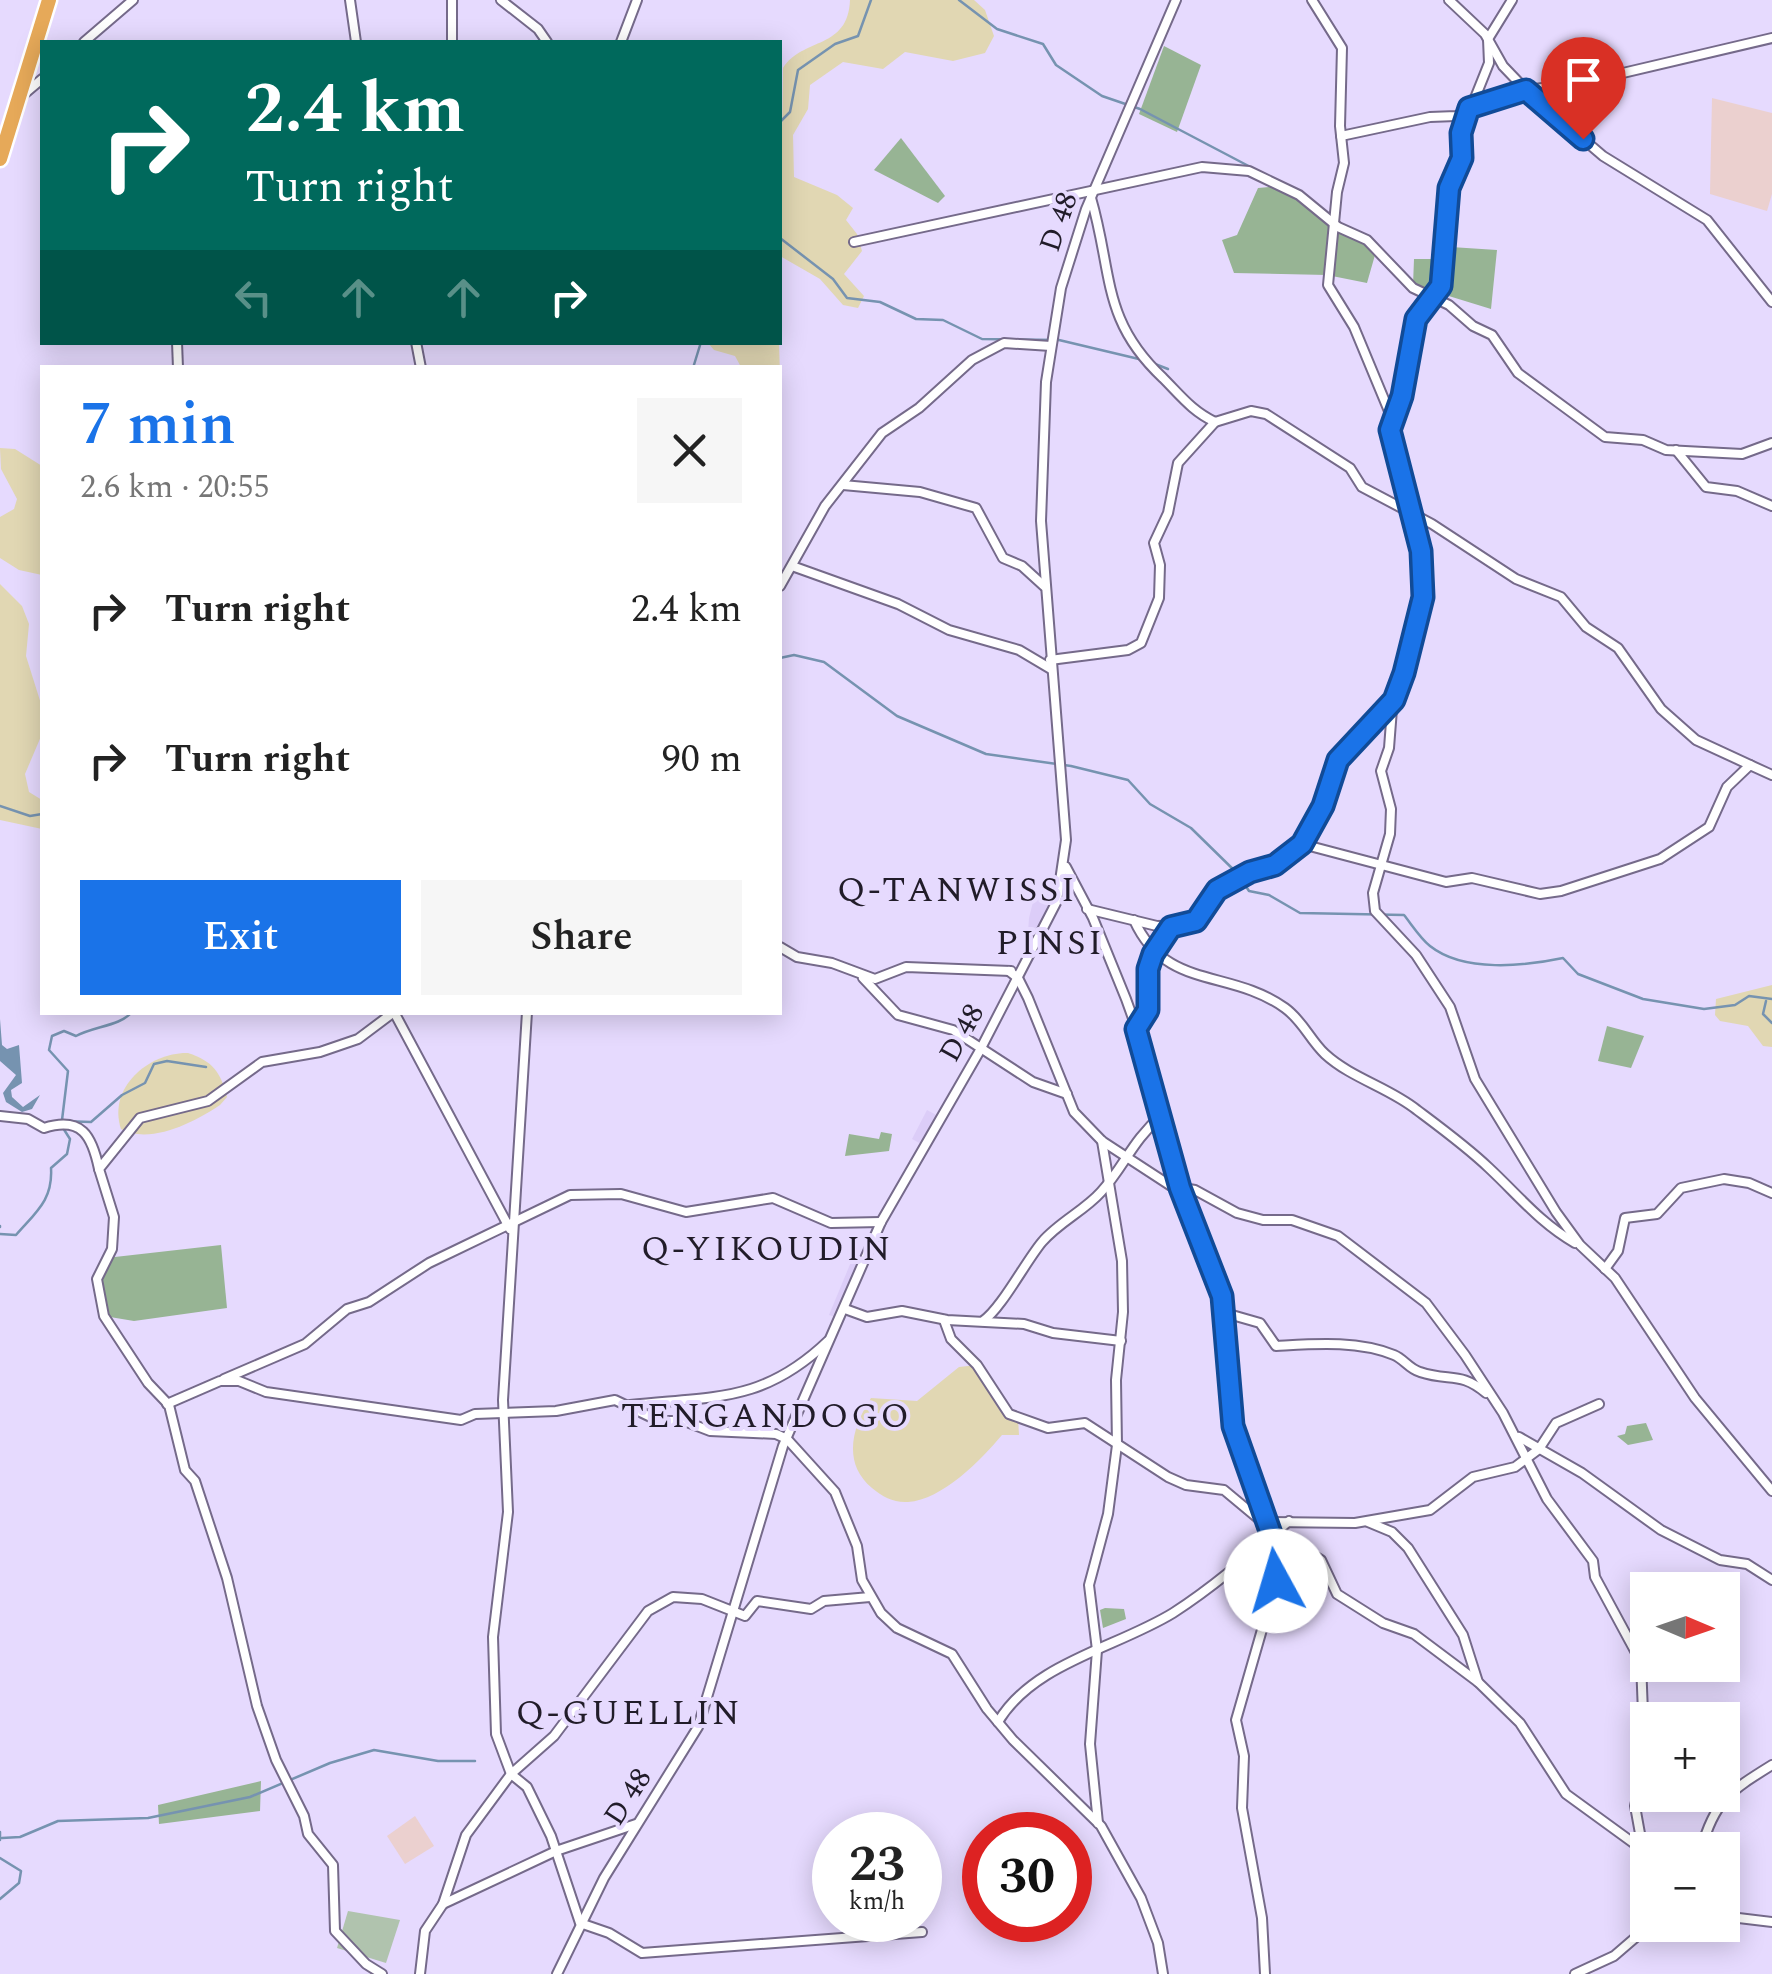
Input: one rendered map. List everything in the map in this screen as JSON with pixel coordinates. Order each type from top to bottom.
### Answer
[{"type":"highway","points":[[41,40],[49,0]]},
{"type":"highway","points":[[0,159],[39,49]]},
{"type":"street","points":[[86,40],[133,0]]},
{"type":"street","points":[[350,0],[356,40]]},
{"type":"street","points":[[452,0],[452,40]]},
{"type":"street","points":[[501,0],[538,29],[546,40]]},
{"type":"street","points":[[622,40],[636,0]]},
{"type":"street","name":"D 48","points":[[557,1974],[580,1922],[698,1727],[786,1440],[880,1222],[982,1046],[1053,912],[1064,861],[1063,790],[1044,586],[1040,473],[1051,346],[1061,288],[1092,194],[1176,0]]},
{"type":"street","points":[[1312,0],[1342,48],[1344,163],[1328,285],[1354,327],[1386,397],[1392,450],[1406,485],[1421,551],[1423,597],[1394,700],[1390,748],[1381,770],[1391,809],[1384,865],[1373,893],[1378,917],[1416,954],[1450,1007],[1475,1079],[1515,1150],[1580,1245]]},
{"type":"street","points":[[1449,0],[1488,40],[1526,90],[1603,156],[1708,220],[1772,302]]},
{"type":"street","points":[[1391,421],[1402,396],[1416,319],[1441,286],[1449,188],[1462,158],[1461,133],[1488,63],[1488,40],[1512,0]]},
{"type":"street","points":[[1341,136],[1430,117],[1456,116],[1526,90],[1576,84],[1772,38]]},
{"type":"street","points":[[23,95],[40,81]]},
{"type":"street","points":[[854,242],[1092,194],[1202,167],[1240,168],[1299,195],[1334,224],[1377,248],[1413,288],[1449,305],[1472,326],[1492,335],[1518,373],[1566,404],[1594,431],[1676,450],[1742,454],[1772,443]]},
{"type":"street","points":[[1092,194],[1106,249],[1107,291],[1124,332],[1147,368],[1186,406],[1216,422]]},
{"type":"street","points":[[782,583],[825,506],[882,433],[919,408],[972,360],[1004,343],[1051,346]]},
{"type":"street","points":[[792,566],[898,604],[949,630],[1019,650],[1050,665],[1128,650],[1141,643],[1159,598],[1160,566],[1154,544],[1168,514],[1178,463],[1216,422],[1251,411],[1266,414],[1350,468],[1362,486],[1516,579],[1561,597],[1586,627],[1618,648],[1661,709],[1696,740],[1772,775]]},
{"type":"street","points":[[1676,450],[1706,487],[1737,492],[1772,506]]},
{"type":"street","points":[[843,485],[920,492],[976,508],[1003,558],[1022,566],[1044,586]]},
{"type":"street","points":[[1088,909],[1171,927],[1196,921],[1217,890],[1250,872],[1275,865],[1302,844],[1323,806],[1338,760],[1394,700]]},
{"type":"street","points":[[1302,844],[1446,882],[1472,878],[1540,894],[1584,886],[1660,859],[1709,828],[1728,787],[1750,765]]},
{"type":"street","points":[[1064,861],[1088,909],[1136,1029],[1163,1114],[1180,1188],[1212,1266],[1225,1313],[1233,1426],[1272,1536],[1276,1581],[1236,1720],[1244,1756],[1242,1808],[1262,1918],[1265,1974]]},
{"type":"street","points":[[1134,920],[1153,954],[1176,969],[1222,978],[1284,1007],[1303,1022],[1325,1054],[1414,1107],[1486,1164],[1537,1218],[1580,1245],[1605,1268],[1733,1448],[1772,1491]]},
{"type":"street","points":[[1136,1029],[1148,1010],[1148,969],[1153,954],[1171,927]]},
{"type":"street","points":[[782,948],[797,958],[832,963],[860,975],[887,977],[906,967],[1021,973],[1077,1116],[1102,1140],[1171,1186],[1237,1213],[1292,1220],[1338,1236],[1426,1303],[1496,1400],[1556,1512],[1592,1561],[1595,1577],[1641,1662],[1645,1764],[1635,1806],[1640,1832]]},
{"type":"street","points":[[860,975],[898,1015],[953,1030],[1033,1082],[1067,1094]]},
{"type":"street","points":[[99,1168],[140,1118],[208,1102],[262,1062],[320,1052],[358,1039],[391,1015]]},
{"type":"street","points":[[395,1015],[512,1222]]},
{"type":"street","points":[[527,1015],[504,1413],[508,1512],[493,1637],[496,1734],[510,1774],[527,1787],[556,1851],[580,1922],[609,1933],[642,1953],[812,1940]]},
{"type":"street","points":[[982,1321],[996,1310],[1010,1282],[1042,1242],[1108,1183],[1125,1154],[1163,1114]]},
{"type":"street","points":[[0,1116],[28,1119],[44,1128],[62,1124],[82,1128],[93,1139],[114,1217],[112,1248],[97,1279],[104,1316],[148,1384],[167,1404],[185,1470],[195,1481],[227,1578],[258,1706],[276,1760],[304,1816],[308,1834],[333,1865],[332,1924],[366,1964],[382,1974]]},
{"type":"street","points":[[1098,1823],[1090,1744],[1097,1650],[1089,1585],[1108,1514],[1117,1445],[1116,1380],[1123,1274],[1102,1140]]},
{"type":"street","points":[[1605,1268],[1618,1250],[1625,1218],[1657,1214],[1681,1188],[1724,1179],[1749,1183],[1772,1193]]},
{"type":"street","points":[[167,1404],[305,1344],[348,1309],[369,1302],[430,1263],[580,1193],[621,1194],[686,1212],[780,1199],[831,1224],[880,1222]]},
{"type":"street","points":[[844,1309],[867,1317],[902,1311],[944,1320],[982,1321],[1121,1340]]},
{"type":"street","points":[[1225,1313],[1260,1324],[1276,1346],[1302,1342],[1398,1356],[1420,1372],[1464,1376],[1496,1400]]},
{"type":"street","points":[[944,1320],[956,1346],[977,1366],[1017,1420],[1048,1428],[1085,1423],[1186,1485],[1224,1490],[1260,1520],[1268,1522],[1368,1522],[1430,1510],[1474,1477],[1515,1467],[1536,1450],[1556,1423],[1599,1404]]},
{"type":"street","points":[[630,1405],[745,1394],[769,1386],[796,1370],[834,1336]]},
{"type":"street","points":[[220,1381],[461,1420],[504,1413],[556,1412],[614,1400],[659,1421],[684,1421],[710,1431],[776,1434],[786,1440],[835,1492],[857,1546],[862,1580],[870,1597],[896,1628],[952,1654],[998,1722],[1098,1823],[1141,1898],[1158,1943],[1163,1974]]},
{"type":"street","points":[[1515,1434],[1536,1450],[1582,1473],[1661,1530],[1720,1560],[1747,1564],[1772,1580]]},
{"type":"street","points":[[998,1722],[1012,1701],[1044,1674],[1070,1666],[1189,1602],[1289,1522]]},
{"type":"street","points":[[1368,1522],[1399,1537],[1408,1548],[1463,1635],[1478,1682]]},
{"type":"street","points":[[1272,1536],[1296,1544],[1320,1560],[1337,1594],[1437,1648],[1478,1682],[1520,1723],[1566,1794],[1630,1843]]},
{"type":"street","points":[[420,1974],[425,1931],[444,1904],[466,1834],[510,1774],[554,1736],[620,1646],[662,1600],[702,1599],[748,1615],[757,1601],[811,1609],[824,1601],[870,1597]]},
{"type":"street","points":[[1706,1832],[1724,1798],[1772,1765]]},
{"type":"street","points":[[444,1904],[556,1851],[636,1824]]},
{"type":"street","points":[[1740,1918],[1772,1922]]},
{"type":"street","points":[[1575,1974],[1614,1956],[1630,1942]]},
{"type":"shaded area","points":[[1712,98],[1772,113],[1772,194],[1767,211],[1710,194]]},
{"type":"shaded area","points":[[1047,885],[1060,887],[1032,951],[1027,948],[1029,918],[1034,898],[1044,899]]},
{"type":"shaded area","points":[[927,1110],[940,1117],[923,1145],[912,1139]]},
{"type":"shaded area","points":[[851,1262],[862,1266],[841,1319],[829,1315]]},
{"type":"shaded area","points":[[415,1816],[434,1846],[405,1864],[387,1836]]},
{"type":"green space","points":[[1164,46],[1201,65],[1177,132],[1139,114]]},
{"type":"green space","points":[[901,138],[945,196],[938,203],[874,170]]},
{"type":"green space","points":[[1280,186],[1377,248],[1367,283],[1327,275],[1234,273],[1222,240],[1237,235],[1258,188]]},
{"type":"green space","points":[[1451,247],[1497,250],[1491,309],[1413,285],[1414,259],[1449,259]]},
{"type":"green space","points":[[1607,1026],[1644,1036],[1631,1068],[1598,1061]]},
{"type":"green space","points":[[881,1132],[892,1134],[889,1151],[845,1156],[849,1134],[879,1139]]},
{"type":"green space","points":[[221,1245],[227,1308],[134,1321],[104,1316],[97,1285],[106,1258]]},
{"type":"green space","points":[[1646,1423],[1653,1440],[1628,1445],[1617,1436],[1625,1434],[1627,1426]]},
{"type":"green space","points":[[1124,1609],[1126,1619],[1103,1628],[1100,1610]]},
{"type":"green space","points":[[261,1781],[260,1811],[159,1824],[158,1805]]},
{"type":"green space","points":[[348,1911],[400,1920],[386,1963],[337,1948]]},
{"type":"sand","points":[[850,0],[974,0],[985,10],[994,36],[985,53],[953,61],[905,52],[883,69],[843,62],[810,85],[808,109],[793,135],[794,177],[837,195],[853,208],[846,220],[857,234],[862,251],[844,274],[864,296],[858,308],[843,305],[820,279],[782,257],[783,68],[802,51],[833,35],[847,16]]},
{"type":"sand","points":[[710,345],[779,345],[780,365],[740,365],[735,356]]},
{"type":"sand","points":[[0,448],[15,449],[40,465],[40,575],[19,570],[0,558],[0,517],[14,509],[17,499],[1,469]]},
{"type":"sand","points":[[0,584],[22,606],[29,624],[26,656],[40,701],[40,739],[25,774],[29,792],[40,799],[40,829],[0,820]]},
{"type":"sand","points":[[1772,985],[1772,1047],[1763,1046],[1748,1026],[1720,1021],[1715,1015],[1716,999]]},
{"type":"sand","points":[[188,1053],[210,1064],[219,1075],[227,1097],[220,1105],[158,1133],[121,1129],[120,1099],[135,1075],[160,1059]]},
{"type":"sand","points":[[977,1365],[1018,1418],[1019,1435],[1002,1435],[960,1477],[921,1500],[898,1501],[872,1488],[853,1456],[855,1433],[871,1398],[917,1401],[959,1367]]},
{"type":"water","points":[[0,1019],[2,1045],[7,1049],[19,1045],[22,1083],[11,1090],[12,1097],[23,1107],[40,1095],[32,1109],[22,1112],[6,1102],[3,1093],[16,1075],[0,1061]]},
{"type":"water","points":[[1250,1563],[1270,1570],[1259,1583],[1250,1579],[1236,1583],[1230,1577]]},
{"type":"waterway","points":[[782,120],[790,112],[798,70],[835,44],[858,36],[871,0]]},
{"type":"waterway","points":[[959,0],[997,29],[1043,44],[1056,65],[1102,96],[1140,109],[1260,172]]},
{"type":"waterway","points":[[782,240],[833,279],[847,298],[880,302],[916,319],[943,320],[982,339],[1059,340],[1143,360]]},
{"type":"waterway","points":[[694,365],[700,345]]},
{"type":"waterway","points":[[1155,364],[1168,369]]},
{"type":"waterway","points":[[782,658],[794,655],[824,662],[897,716],[986,754],[1071,766],[1128,780],[1150,804],[1191,828],[1239,875]]},
{"type":"waterway","points":[[0,806],[30,816],[40,814]]},
{"type":"waterway","points":[[1243,882],[1249,891],[1269,895],[1300,913],[1404,915],[1430,946],[1444,955],[1477,964],[1513,965],[1563,958],[1578,974],[1643,999],[1704,1009],[1735,1005],[1749,996],[1772,999]]},
{"type":"waterway","points":[[1766,1001],[1763,1014],[1772,1023]]},
{"type":"waterway","points":[[62,1120],[68,1071],[49,1050],[52,1036],[64,1031],[76,1036],[128,1015]]},
{"type":"waterway","points":[[62,1121],[91,1122],[122,1095],[145,1083],[154,1064],[167,1061],[206,1067]]},
{"type":"waterway","points":[[0,1234],[16,1235],[42,1205],[49,1189],[51,1168],[67,1154],[70,1139],[63,1128]]},
{"type":"waterway","points":[[2,1838],[20,1837],[58,1821],[148,1818],[250,1797],[330,1763],[374,1750],[438,1761],[475,1761]]},
{"type":"waterway","points":[[0,1832],[0,1840]]},
{"type":"waterway","points":[[0,1858],[21,1871],[19,1883],[0,1899]]},
{"type":"district","name":"Q-TANWISSI","points":[[957,890]]},
{"type":"district","name":"PINSI","points":[[1050,943]]},
{"type":"district","name":"Q-YIKOUDIN","points":[[767,1249]]},
{"type":"district","name":"TENGANDOGO","points":[[766,1416]]},
{"type":"district","name":"Q-GUELLIN","points":[[629,1713]]},
{"type":"route","points":[[1276,1581],[1276,1548],[1233,1426],[1222,1296],[1180,1188],[1163,1114],[1136,1029],[1148,1010],[1148,969],[1171,927],[1196,921],[1217,890],[1250,872],[1275,865],[1302,844],[1323,806],[1338,760],[1394,700],[1423,597],[1421,551],[1413,530],[1406,485],[1392,450],[1391,421],[1402,396],[1416,319],[1441,286],[1449,188],[1462,158],[1461,133],[1469,108],[1526,90],[1583,139]]}]
